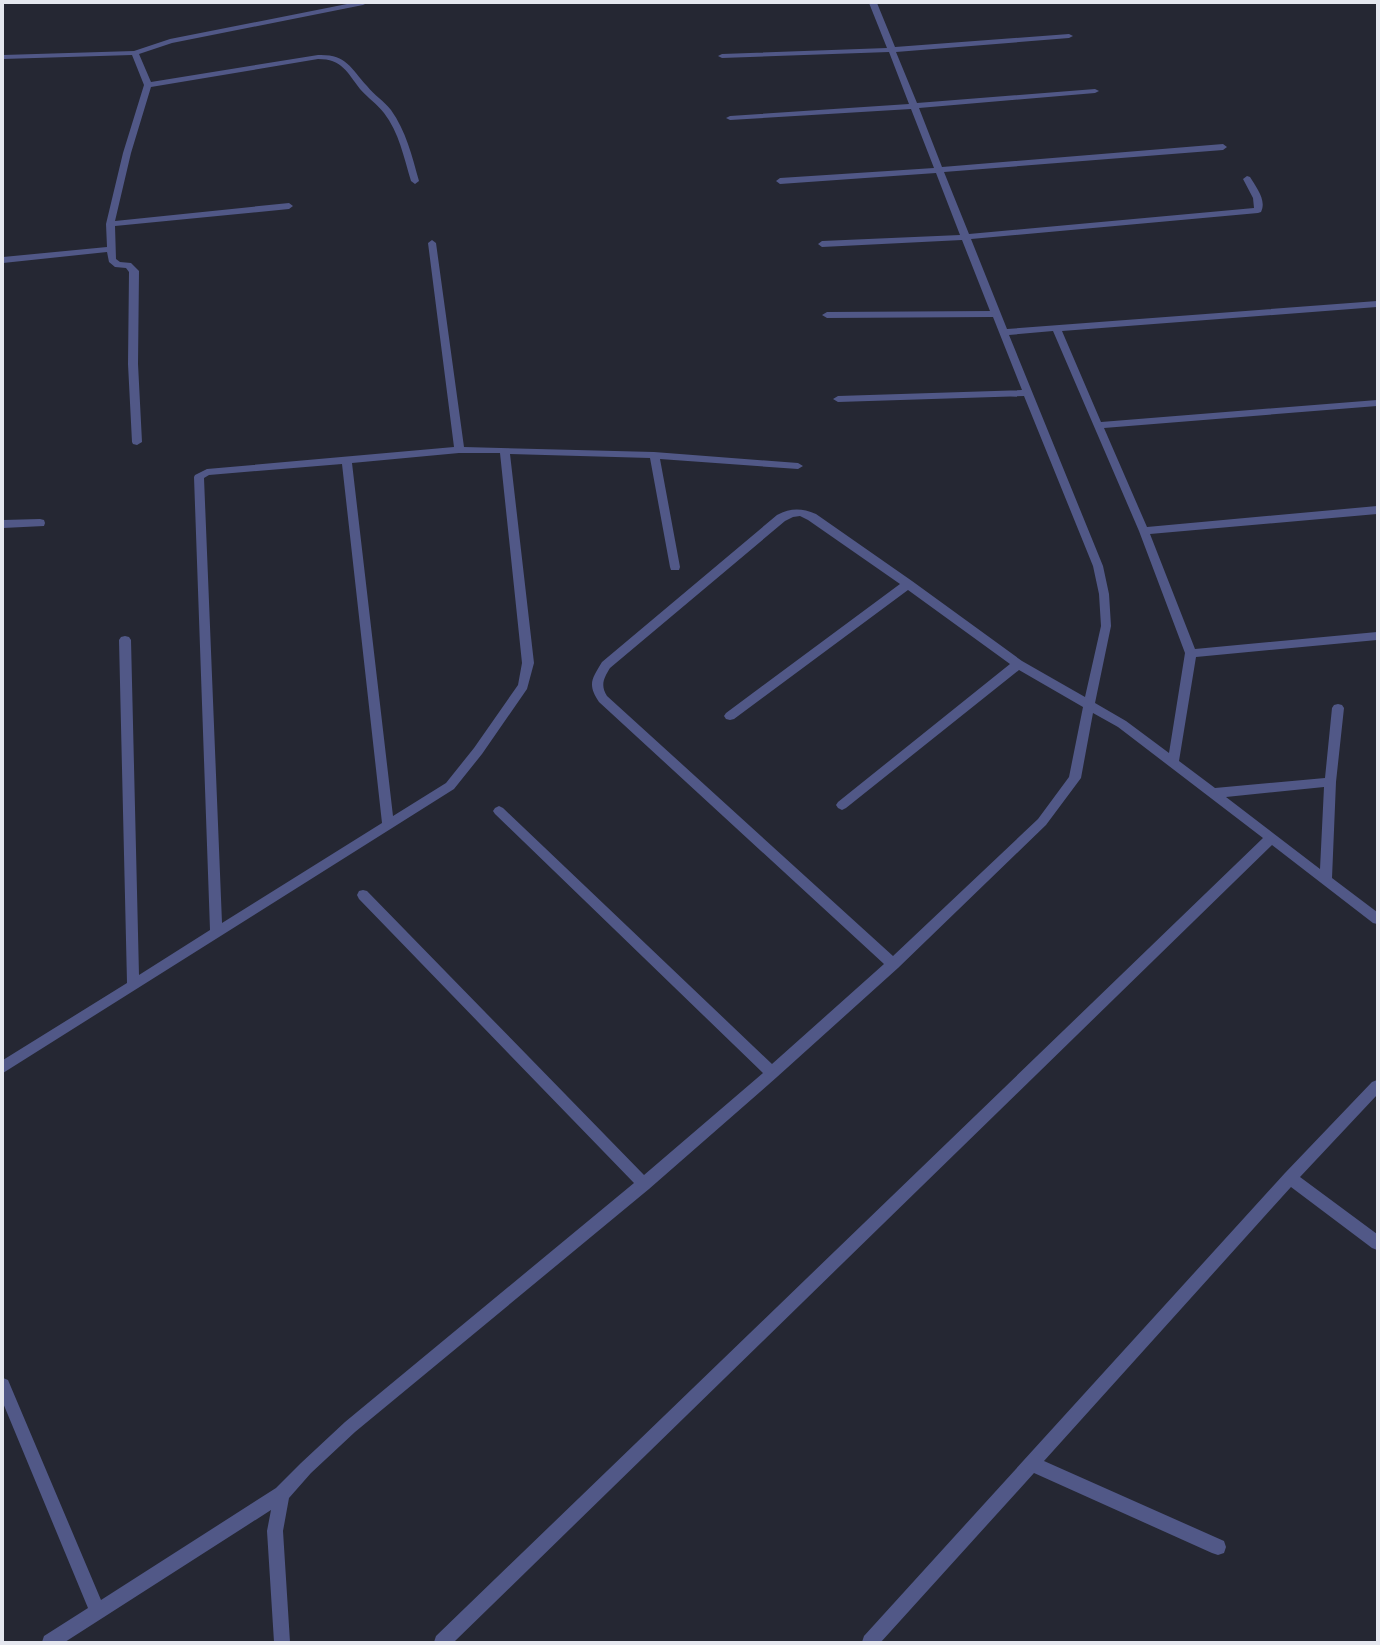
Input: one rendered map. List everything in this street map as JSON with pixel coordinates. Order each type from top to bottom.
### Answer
[{"type":"street","points":[[3,57],[135,53],[170,41],[306,16],[363,3]]},
{"type":"street","points":[[50,1642],[282,1494],[306,1468],[350,1427],[644,1184],[772,1073],[893,964],[1036,828],[1075,778],[1106,626],[1104,594],[1098,566],[873,3]]},
{"type":"street","points":[[722,56],[892,50],[1069,36]]},
{"type":"street","points":[[135,53],[148,86],[127,153],[110,224],[112,260],[118,265],[128,265],[134,271],[133,364],[137,442]]},
{"type":"street","points":[[148,86],[318,57],[334,57],[350,69],[364,88],[390,114],[403,142],[415,181]]},
{"type":"street","points":[[730,118],[914,106],[1096,91]]},
{"type":"street","points":[[780,180],[939,170],[1223,147]]},
{"type":"street","points":[[822,244],[966,237],[1254,211],[1260,208],[1256,195],[1247,179]]},
{"type":"street","points":[[110,224],[289,206]]},
{"type":"street","points":[[432,243],[459,450]]},
{"type":"street","points":[[3,260],[111,249]]},
{"type":"street","points":[[1005,332],[1377,304]]},
{"type":"street","points":[[827,315],[996,314]]},
{"type":"street","points":[[1056,328],[1144,531],[1191,653],[1173,764]]},
{"type":"street","points":[[838,399],[1028,393]]},
{"type":"street","points":[[1099,425],[1377,403]]},
{"type":"street","points":[[216,932],[199,477],[207,472],[459,450],[654,455],[798,466]]},
{"type":"street","points":[[3,1067],[450,786],[478,751],[523,686],[528,663],[505,450]]},
{"type":"street","points":[[654,455],[675,567]]},
{"type":"street","points":[[348,460],[388,824]]},
{"type":"street","points":[[1144,531],[1377,510]]},
{"type":"street","points":[[893,964],[603,699],[596,690],[596,681],[606,665],[781,518],[790,513],[801,512],[812,517],[908,584],[1018,664],[1122,724],[1377,919]]},
{"type":"street","points":[[3,524],[40,523]]},
{"type":"street","points":[[730,716],[908,584]]},
{"type":"street","points":[[1191,653],[1377,636]]},
{"type":"street","points":[[125,640],[133,984]]},
{"type":"street","points":[[842,804],[1018,664]]},
{"type":"street","points":[[1326,879],[1330,782],[1338,708]]},
{"type":"street","points":[[1214,794],[1330,782]]},
{"type":"street","points":[[499,811],[772,1073]]},
{"type":"street","points":[[442,1642],[1271,838]]},
{"type":"street","points":[[363,895],[644,1184]]},
{"type":"street","points":[[870,1642],[1290,1178],[1377,1086]]},
{"type":"street","points":[[1290,1178],[1377,1243]]},
{"type":"street","points":[[3,1385],[97,1612]]},
{"type":"street","points":[[1032,1464],[1218,1547]]},
{"type":"street","points":[[282,1494],[275,1531],[282,1642]]}]
